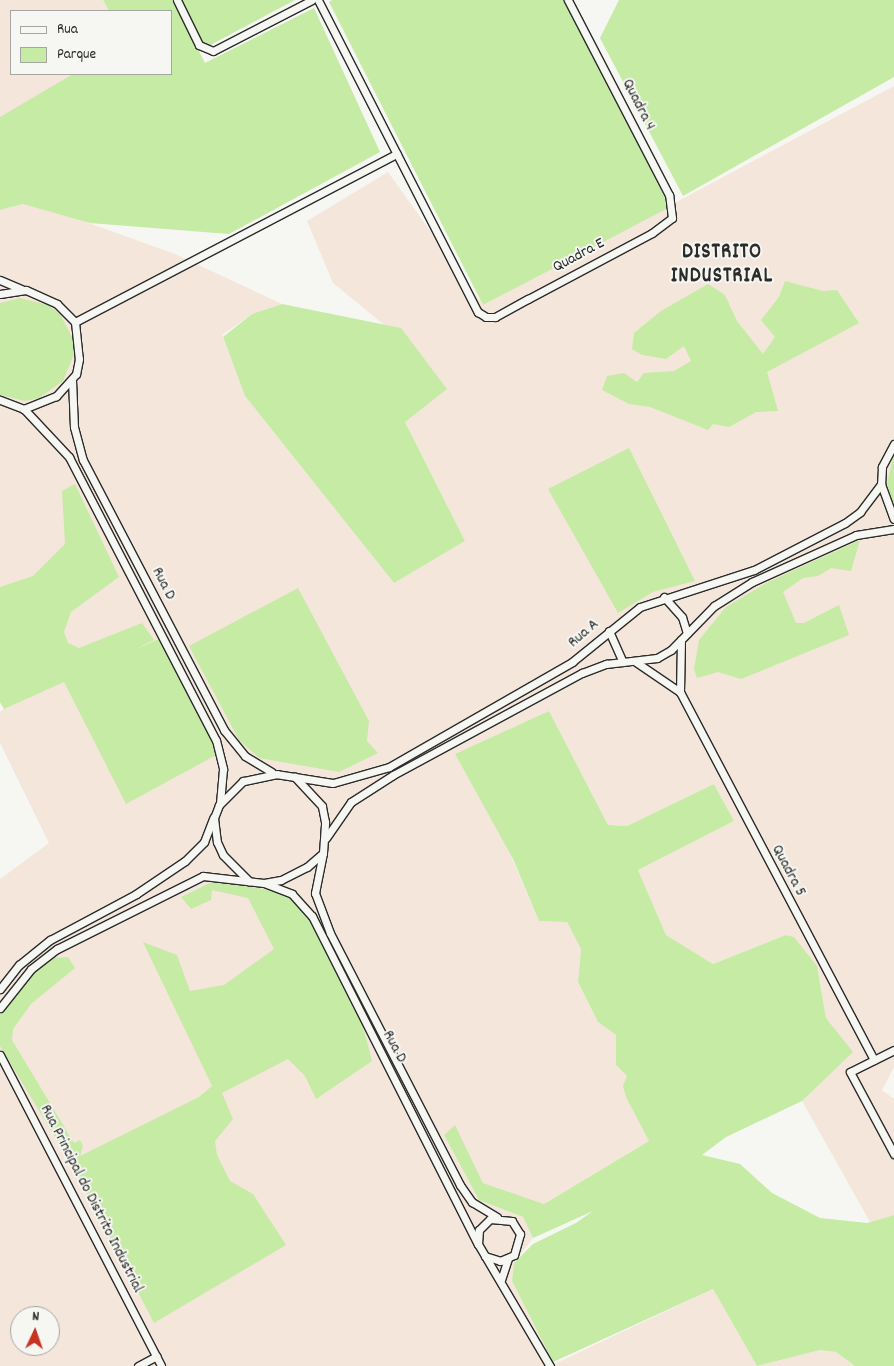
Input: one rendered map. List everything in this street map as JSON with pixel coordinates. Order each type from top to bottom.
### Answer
[{"type":"street","points":[[177,0],[199,45],[213,51],[312,0]]},
{"type":"street","points":[[75,322],[397,154],[318,0]]},
{"type":"street","name":"Quadra 4","points":[[568,0],[669,195],[672,218],[668,223]]},
{"type":"street","name":"Quadra E","points":[[397,154],[478,312],[486,317],[502,313],[668,223]]},
{"type":"street","points":[[0,280],[56,304],[75,322],[79,359],[72,380],[56,396],[24,409],[0,400]]},
{"type":"street","points":[[0,294],[26,290]]},
{"type":"street","name":"Rua D","points":[[72,380],[74,427],[83,460],[224,730],[245,756],[277,774]]},
{"type":"street","name":"Rua D","points":[[24,409],[69,457],[216,740],[223,770],[219,805]]},
{"type":"street","points":[[894,444],[882,467],[881,484],[894,519]]},
{"type":"street","name":"Rua A","points":[[296,777],[315,783],[355,780],[389,767],[572,662],[628,615],[664,598],[716,584],[803,546],[860,512],[881,484]]},
{"type":"street","name":"Rua A","points":[[326,838],[361,794],[446,746],[582,673],[623,662],[636,662],[657,658],[681,640],[726,596],[752,582],[856,535],[894,529]]},
{"type":"street","points":[[120,553],[130,548]]},
{"type":"street","points":[[664,598],[682,617],[687,633]]},
{"type":"street","points":[[609,631],[623,662]]},
{"type":"street","name":"Quadra 5","points":[[680,692],[681,640]]},
{"type":"street","name":"Quadra 5","points":[[636,662],[680,692],[874,1060]]},
{"type":"street","points":[[441,738],[446,746]]},
{"type":"street","points":[[0,989],[19,965],[50,940],[172,871],[204,842],[219,805],[243,781],[277,774],[296,777],[322,806],[326,838],[323,853],[297,874],[264,883],[203,876],[57,949],[30,969],[0,1008]]},
{"type":"street","points":[[214,818],[223,855],[249,881]]},
{"type":"street","name":"Rua D","points":[[323,853],[316,874],[318,907],[460,1185],[472,1202],[497,1218]]},
{"type":"street","name":"Rua D","points":[[264,883],[292,894],[305,905],[478,1244]]},
{"type":"street","points":[[50,940],[57,949]]},
{"type":"street","points":[[894,1050],[850,1072],[894,1154]]},
{"type":"street","name":"Rua Principal do Distrito Industrial","points":[[0,1056],[161,1366]]},
{"type":"street","points":[[399,1086],[406,1080]]},
{"type":"street","points":[[501,1280],[508,1259],[519,1248],[520,1234],[512,1221],[497,1218],[484,1224],[478,1244],[501,1280],[550,1366]]},
{"type":"street","points":[[485,1256],[508,1259]]},
{"type":"street","points":[[138,1366],[157,1356]]},
{"type":"shaded area","points":[[0,0],[103,0],[108,10],[10,10],[10,75],[75,75],[0,119]]},
{"type":"shaded area","points":[[894,86],[894,1067],[882,1090],[894,1099],[894,1215],[870,1222],[802,1101],[852,1052],[826,1018],[817,966],[794,937],[786,935],[713,964],[666,935],[638,870],[734,821],[714,784],[627,826],[608,825],[549,711],[455,754],[506,845],[539,921],[567,922],[581,949],[578,982],[598,1022],[616,1035],[616,1065],[627,1076],[649,1141],[544,1204],[483,1183],[455,1126],[444,1135],[479,1200],[523,1217],[533,1238],[514,1263],[512,1281],[553,1362],[547,1366],[0,1366],[0,879],[49,843],[0,743],[0,712],[4,709],[0,702],[0,210],[23,204],[44,207],[175,254],[282,304],[252,314],[222,335],[245,396],[394,583],[465,541],[405,422],[421,355],[333,283],[307,221],[388,172],[483,305]]},
{"type":"shaded area","points":[[713,1289],[757,1366],[550,1366]]},
{"type":"shaded area","points":[[820,1350],[836,1352],[855,1366],[757,1366]]},
{"type":"green space","points":[[103,0],[295,0],[199,51],[205,63],[314,8],[380,152],[229,234],[90,223],[23,204],[0,210],[0,117],[71,75],[172,75],[172,10],[108,10]]},
{"type":"green space","points":[[332,0],[564,0],[670,207],[483,305],[329,2]]},
{"type":"green space","points":[[619,0],[894,0],[894,77],[683,196],[600,38]]},
{"type":"green space","points":[[785,281],[823,291],[837,290],[859,323],[767,372],[778,411],[756,412],[729,427],[713,424],[708,430],[650,407],[629,404],[602,390],[607,376],[624,373],[637,382],[644,373],[674,371],[691,361],[684,346],[666,359],[642,355],[632,349],[634,333],[661,311],[708,284],[725,295],[737,321],[763,354],[775,337],[761,320],[779,297]]},
{"type":"green space","points":[[20,298],[48,305],[60,314],[73,339],[74,354],[63,381],[39,398],[25,401],[0,395],[0,303]]},
{"type":"green space","points":[[282,304],[401,328],[447,389],[405,422],[465,541],[394,583],[245,396],[223,337],[252,314]]},
{"type":"green space","points":[[629,448],[695,581],[653,592],[618,613],[548,489]]},
{"type":"green space","points":[[894,452],[894,505],[887,484]]},
{"type":"green space","points":[[75,484],[119,577],[71,612],[64,632],[68,643],[79,648],[142,623],[154,640],[132,651],[159,639],[218,754],[126,804],[64,682],[4,709],[0,702],[0,587],[33,576],[65,544],[62,491]]},
{"type":"green space","points":[[860,540],[851,571],[831,568],[818,576],[803,578],[783,592],[796,623],[804,623],[839,605],[849,635],[741,679],[718,672],[697,678],[694,669],[699,640],[726,607],[766,583]]},
{"type":"green space","points":[[298,588],[369,721],[367,741],[378,753],[339,772],[259,758],[239,740],[189,646]]},
{"type":"green space","points":[[549,711],[608,825],[627,826],[714,784],[734,821],[638,870],[666,935],[713,964],[786,935],[794,937],[817,966],[826,1018],[853,1052],[802,1101],[726,1137],[702,1155],[740,1164],[772,1193],[820,1218],[867,1223],[894,1215],[894,1366],[855,1366],[836,1352],[820,1350],[757,1366],[713,1289],[553,1362],[512,1281],[514,1263],[533,1244],[576,1223],[593,1211],[533,1238],[523,1217],[479,1200],[444,1135],[455,1125],[483,1183],[544,1204],[649,1141],[626,1097],[623,1086],[627,1076],[616,1065],[616,1035],[598,1022],[578,982],[581,949],[567,922],[539,921],[513,859],[455,754]]},
{"type":"green space","points":[[214,881],[276,891],[290,896],[304,910],[361,1019],[372,1061],[316,1099],[305,1076],[288,1059],[222,1093],[233,1119],[215,1141],[217,1155],[230,1181],[253,1194],[286,1245],[154,1323],[72,1165],[0,1046],[0,1015],[38,967],[52,958],[68,957],[75,968],[31,1004],[13,1029],[12,1040],[74,1143],[80,1140],[83,1146],[80,1156],[199,1097],[212,1086],[143,942],[177,955],[190,991],[224,985],[274,949],[248,898],[212,890],[211,900],[191,909],[181,897]]},
{"type":"district","name":"DISTRITO INDUSTRIAL","points":[[722,265]]}]
